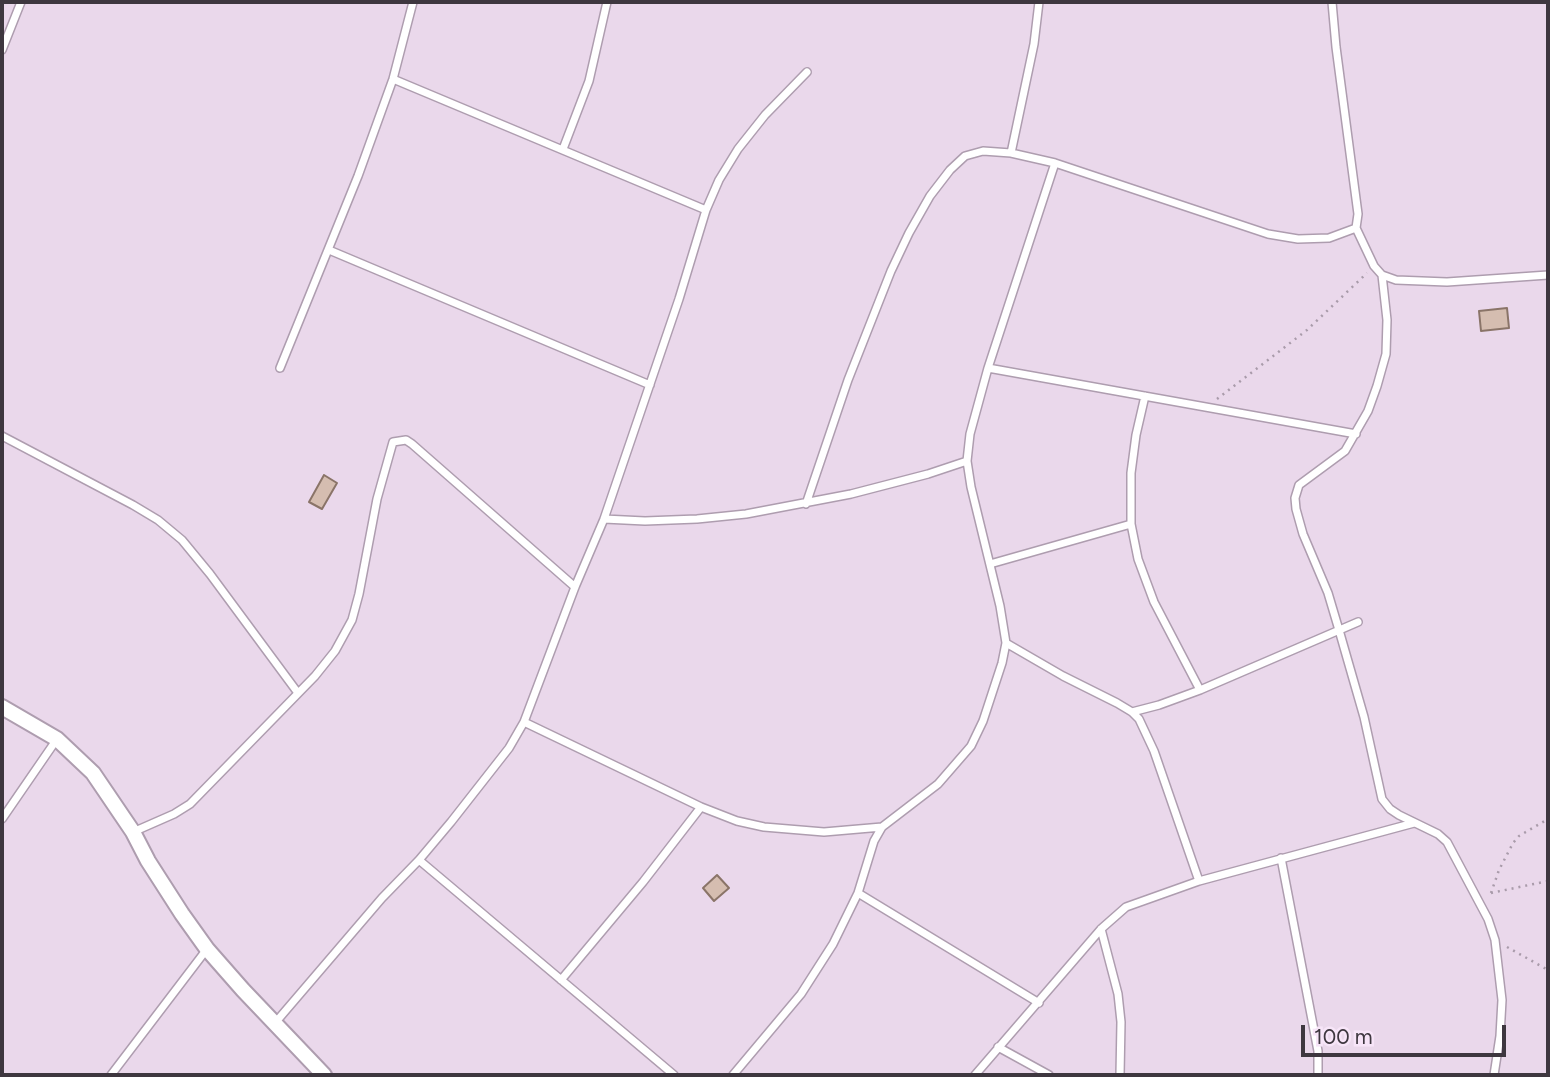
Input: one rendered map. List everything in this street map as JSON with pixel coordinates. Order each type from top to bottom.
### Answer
[{"type":"street","points":[[2,707],[57,739],[93,773],[207,949],[324,1075]]},
{"type":"lane","points":[[2,50],[21,2]]},
{"type":"lane","points":[[280,368],[329,250],[393,79],[413,2]]},
{"type":"lane","points":[[563,149],[589,81],[607,2]]},
{"type":"lane","points":[[1011,153],[1034,44],[1039,2]]},
{"type":"lane","points":[[1332,2],[1358,214],[1356,228],[1374,265],[1382,275],[1396,280],[1447,282],[1548,275]]},
{"type":"lane","points":[[275,1024],[373,908],[419,860],[509,748],[524,722],[604,519],[679,299],[706,210],[719,180],[738,149],[765,115],[807,72]]},
{"type":"lane","points":[[393,79],[706,210]]},
{"type":"lane","points":[[806,504],[848,380],[891,271],[930,196],[965,156],[983,151],[1011,153],[1055,163],[1268,234],[1298,239],[1329,238],[1356,228]]},
{"type":"lane","points":[[733,1075],[801,995],[833,944],[858,893],[881,827],[939,783],[971,746],[997,682],[1006,643],[973,497],[967,461],[970,434],[988,368],[1055,163]]},
{"type":"lane","points":[[329,250],[650,384]]},
{"type":"lane","points":[[1382,275],[1387,320],[1386,354],[1377,386],[1356,434],[1345,451],[1299,485],[1295,498],[1298,522],[1324,582],[1339,630],[1364,717],[1382,799],[1390,809],[1438,834],[1447,842],[1489,919],[1495,940],[1502,1000],[1494,1075]]},
{"type":"lane","points":[[988,368],[1356,434]]},
{"type":"lane","points":[[1145,396],[1131,473],[1131,523],[1138,559],[1154,602],[1200,690]]},
{"type":"lane","points":[[2,436],[133,505],[158,520],[182,540],[210,573],[298,693]]},
{"type":"lane","points":[[133,832],[190,804],[335,651],[352,620],[377,499],[393,442],[406,440],[412,444],[575,587]]},
{"type":"lane","points":[[604,519],[697,519],[806,504],[893,484],[967,461]]},
{"type":"lane","points":[[990,564],[1131,523]]},
{"type":"lane","points":[[1132,712],[1200,690],[1358,621]]},
{"type":"lane","points":[[1006,643],[1132,712],[1146,729],[1199,881]]},
{"type":"lane","points":[[524,722],[701,807],[737,821],[764,827],[824,832],[881,827]]},
{"type":"lane","points":[[2,819],[57,739]]},
{"type":"lane","points":[[561,980],[643,883],[701,807]]},
{"type":"lane","points":[[975,1075],[1101,929],[1126,907],[1199,881],[1414,823]]},
{"type":"lane","points":[[1281,858],[1318,1051],[1318,1075]]},
{"type":"lane","points":[[419,860],[674,1075]]},
{"type":"lane","points":[[858,893],[1039,1003]]},
{"type":"lane","points":[[1101,929],[1118,995],[1121,1022],[1120,1075]]},
{"type":"lane","points":[[111,1075],[207,949]]},
{"type":"lane","points":[[998,1047],[1049,1075]]},
{"type":"path","points":[[1206,408],[1307,330],[1374,265]]},
{"type":"path","points":[[1548,820],[1513,843],[1491,893],[1548,881]]},
{"type":"path","points":[[1495,940],[1548,970]]},
{"type":"building","points":[[1507,308],[1509,328],[1481,331],[1479,311]]},
{"type":"building","points":[[324,475],[337,483],[322,509],[309,502]]},
{"type":"building","points":[[717,875],[729,888],[714,901],[703,888]]}]
